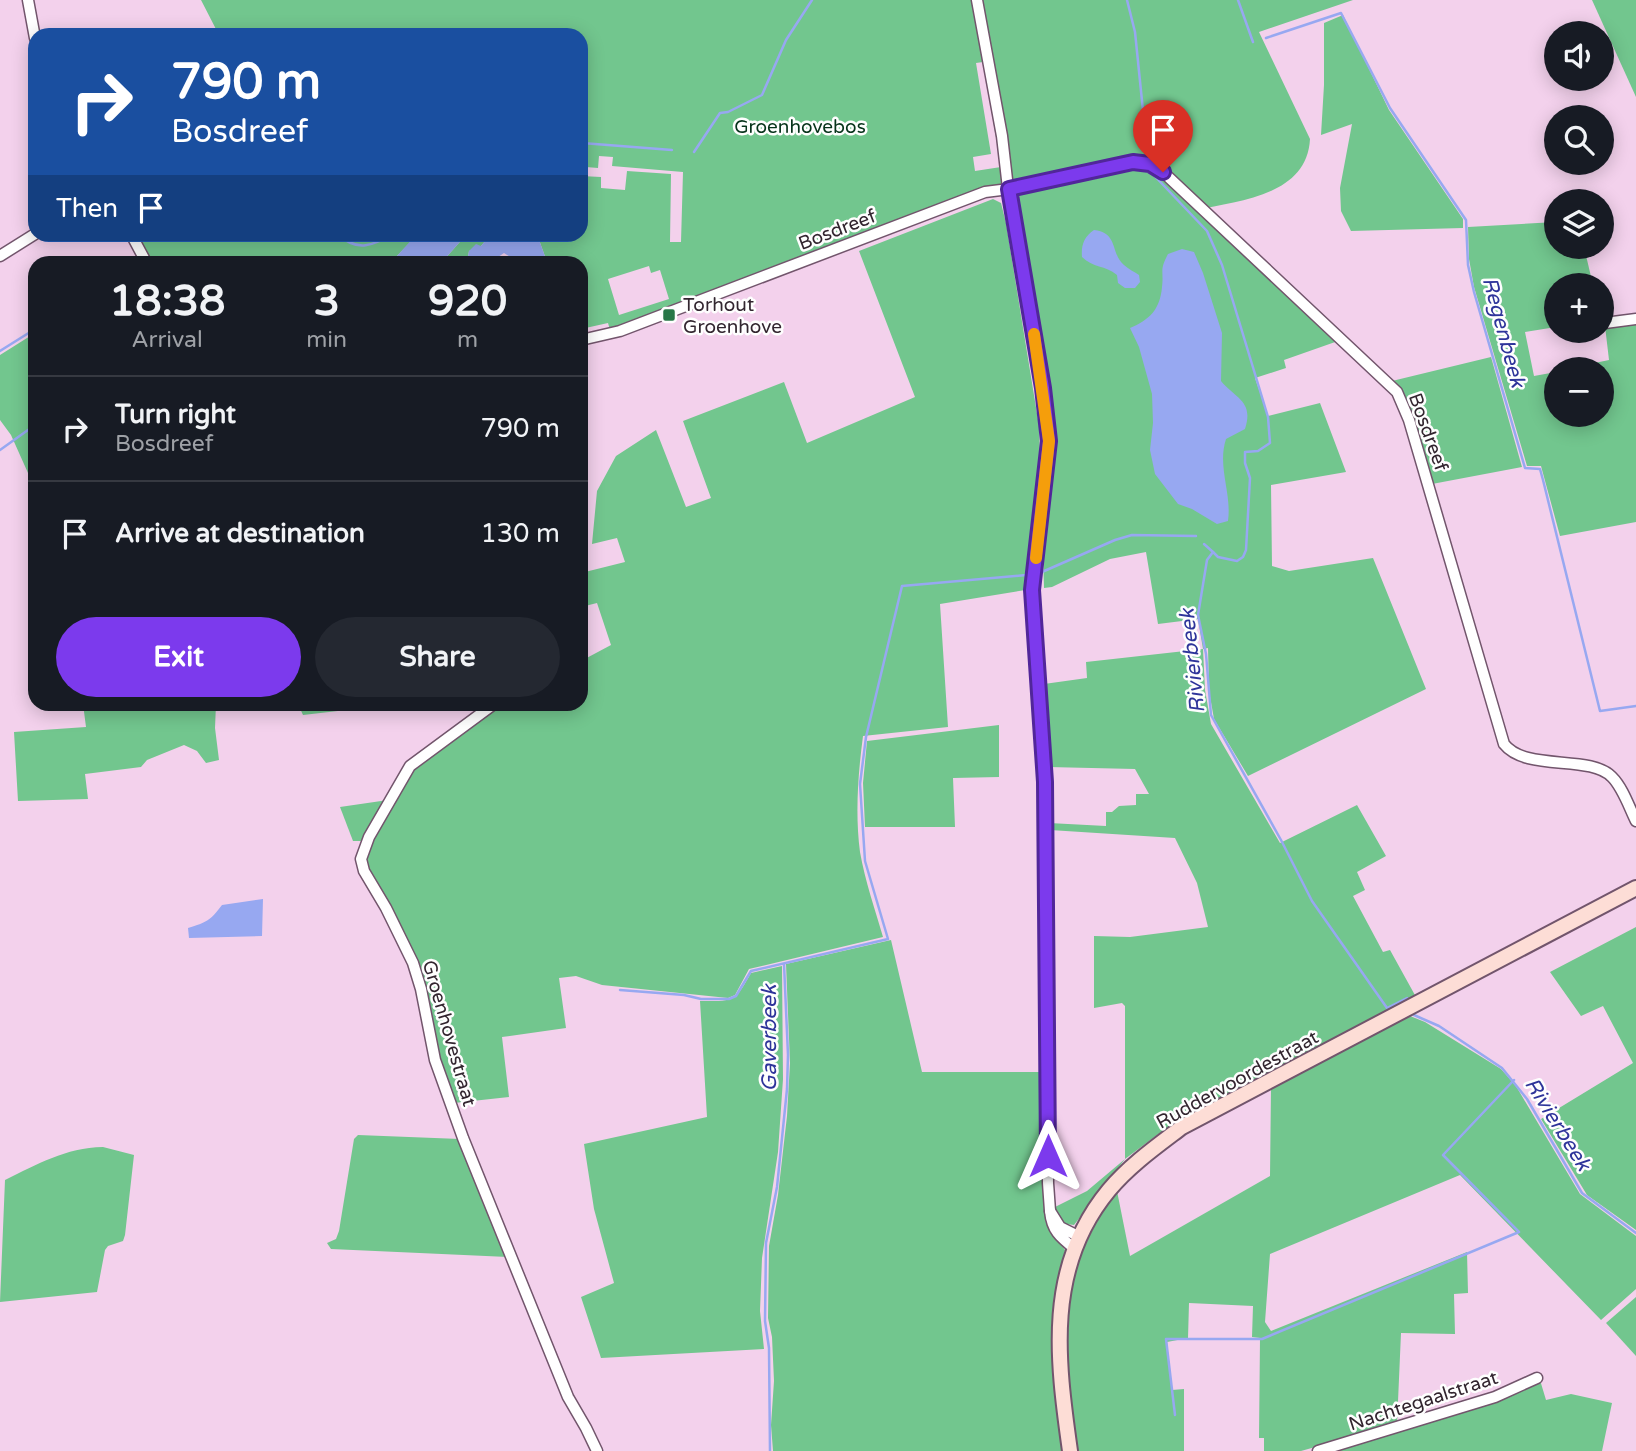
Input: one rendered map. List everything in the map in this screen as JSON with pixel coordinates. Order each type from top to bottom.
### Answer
[{"type":"street","points":[[28,0],[33,28]]},
{"type":"street","points":[[977,0],[1043,388],[1049,441],[1032,590],[1045,782],[1050,1211],[1060,1227],[1078,1243]]},
{"type":"street","name":"Bosdreef","points":[[588,338],[620,331],[680,309],[985,192],[1133,162],[1150,164],[1391,386],[1402,400],[1504,744],[1512,752],[1524,756],[1587,767],[1611,775],[1636,821]]},
{"type":"street","points":[[0,256],[28,238]]},
{"type":"street","points":[[1614,322],[1636,319]]},
{"type":"street","name":"Groenhovestraat","points":[[485,711],[410,766],[369,837],[361,859],[364,871],[413,963],[435,1060],[481,1186],[568,1397],[597,1451]]},
{"type":"street","name":"Ruddervoordestraat","points":[[1070,1451],[1059,1373],[1059,1327],[1065,1278],[1078,1243],[1109,1191],[1131,1168],[1182,1127],[1636,888]]},
{"type":"street","name":"Nachtegaalstraat","points":[[1318,1451],[1495,1397],[1536,1378]]},
{"type":"green space","name":"Groenhovebos","points":[[201,0],[1353,0],[1259,32],[1310,139],[1306,158],[1297,173],[1284,184],[1250,199],[1196,210],[1338,341],[1284,360],[1286,368],[1255,378],[1268,416],[1320,403],[1346,472],[1271,485],[1272,566],[1289,571],[1373,558],[1426,689],[1248,776],[1214,719],[1209,691],[1208,648],[1203,649],[1198,619],[1158,624],[1146,552],[1110,559],[1052,587],[1044,588],[1043,552],[1053,461],[1053,425],[1012,182],[985,188],[610,330],[608,323],[588,327],[588,256],[545,256],[540,242],[588,242],[588,176],[601,177],[601,188],[625,190],[627,171],[671,174],[670,242],[681,242],[683,172],[612,166],[613,157],[599,156],[598,168],[588,167],[588,28],[215,28]],"holes":[[[983,62],[1001,167],[975,171],[973,157],[991,154],[976,63]],[[649,266],[651,273],[660,270],[669,299],[619,315],[608,279]]]},
{"type":"green space","points":[[1592,0],[1636,0],[1636,97],[1614,48],[1614,21],[1602,21]]},
{"type":"green space","points":[[1343,15],[1389,110],[1463,219],[1463,228],[1351,231],[1341,211],[1340,188],[1352,124],[1321,135],[1324,23]]},
{"type":"green space","points":[[993,199],[1001,203],[1039,426],[1040,454],[1025,590],[940,604],[948,727],[863,736],[858,794],[858,838],[883,937],[749,969],[735,995],[728,998],[602,985],[576,976],[559,978],[566,1028],[502,1037],[509,1097],[454,1103],[438,1056],[423,980],[398,920],[368,867],[366,851],[412,770],[492,711],[588,711],[588,657],[611,645],[597,603],[588,605],[588,571],[625,562],[617,538],[592,544],[597,491],[616,456],[656,430],[686,507],[711,498],[683,421],[784,382],[807,443],[915,397],[859,251]]},
{"type":"green space","points":[[1544,223],[1544,259],[1587,259],[1590,273],[1544,273],[1544,329],[1525,332],[1534,376],[1544,374],[1544,427],[1614,427],[1614,357],[1609,357],[1607,343],[1614,343],[1614,325],[1636,321],[1636,522],[1560,536],[1541,466],[1527,466],[1474,287],[1469,259],[1468,227]]},
{"type":"green space","points":[[132,242],[410,242],[397,256],[140,256]]},
{"type":"green space","points":[[460,242],[484,242],[469,251],[468,256],[447,256]]},
{"type":"green space","points":[[28,337],[28,473],[11,435],[0,420],[0,355]]},
{"type":"green space","points":[[1491,357],[1522,467],[1432,484],[1392,381]]},
{"type":"green space","points":[[1203,649],[1205,690],[1211,724],[1280,843],[1357,805],[1386,856],[1357,872],[1365,890],[1353,896],[1383,952],[1390,950],[1416,997],[1205,1105],[1125,1159],[1125,1006],[1122,1003],[1094,1008],[1094,936],[1130,937],[1208,927],[1197,883],[1175,838],[1050,830],[1049,823],[1106,826],[1106,812],[1112,812],[1119,806],[1136,805],[1136,794],[1149,794],[1135,769],[1048,767],[1044,684],[1087,678],[1086,662]]},
{"type":"green space","points":[[84,711],[216,711],[219,760],[206,763],[197,751],[184,745],[147,760],[141,767],[85,774],[88,799],[18,801],[14,732],[86,727]]},
{"type":"green space","points":[[301,711],[338,711],[303,715]]},
{"type":"green space","points":[[999,725],[999,777],[953,778],[955,827],[865,827],[863,783],[867,741]]},
{"type":"green space","points":[[388,800],[363,841],[353,841],[340,807]]},
{"type":"green space","points":[[1636,927],[1636,1230],[1587,1195],[1541,1119],[1633,1063],[1603,1006],[1581,1016],[1550,972]]},
{"type":"green space","points":[[891,940],[922,1072],[1040,1072],[1042,1183],[1046,1223],[1065,1250],[1057,1292],[1054,1293],[1052,1363],[1062,1451],[773,1451],[771,1425],[774,1381],[772,1337],[768,1318],[769,1246],[787,1116],[790,1063],[786,964]]},
{"type":"green space","points":[[782,966],[783,1079],[778,1152],[762,1258],[760,1311],[764,1349],[601,1358],[581,1297],[614,1283],[594,1209],[584,1144],[707,1117],[700,1001],[732,998],[741,990],[751,973]]},
{"type":"green space","points":[[1410,1016],[1425,1022],[1501,1069],[1516,1086],[1580,1194],[1636,1236],[1636,1289],[1601,1320],[1460,1175],[1270,1254],[1265,1322],[1271,1331],[1467,1252],[1468,1293],[1454,1294],[1455,1334],[1401,1333],[1397,1424],[1301,1451],[1264,1451],[1264,1438],[1259,1438],[1260,1338],[1252,1337],[1253,1306],[1189,1303],[1188,1338],[1167,1342],[1172,1390],[1184,1389],[1184,1451],[1077,1451],[1065,1366],[1065,1319],[1075,1273],[1083,1251],[1092,1230],[1117,1191],[1130,1256],[1270,1176],[1271,1088]]},
{"type":"green space","points":[[358,1135],[460,1139],[479,1192],[508,1257],[331,1249],[327,1243],[336,1239],[339,1231],[354,1139]]},
{"type":"green space","points":[[103,1147],[134,1155],[125,1235],[123,1241],[108,1246],[105,1250],[97,1292],[0,1302],[5,1180],[64,1154]]},
{"type":"green space","points":[[1125,1159],[1074,1225],[1059,1223],[1055,1207],[1087,1191]]},
{"type":"green space","points":[[1636,1297],[1636,1356],[1606,1323]]},
{"type":"green space","points":[[1540,1380],[1546,1400],[1571,1394],[1612,1403],[1602,1451],[1324,1451],[1472,1410],[1523,1390]]},
{"type":"water","points":[[1094,230],[1111,239],[1120,260],[1139,275],[1140,282],[1135,288],[1125,288],[1118,283],[1117,275],[1082,257],[1084,242]]},
{"type":"water","points":[[410,242],[460,242],[447,256],[397,256]]},
{"type":"water","points":[[484,242],[540,242],[545,256],[509,256],[504,253],[500,256],[468,256],[476,244],[481,246]]},
{"type":"water","points":[[1182,249],[1194,252],[1222,333],[1221,381],[1242,401],[1247,412],[1245,429],[1226,439],[1223,460],[1228,521],[1217,524],[1178,504],[1155,474],[1150,450],[1152,394],[1139,347],[1130,328],[1148,318],[1156,308],[1161,295],[1165,260],[1168,254]]},
{"type":"water","points":[[263,899],[262,936],[189,938],[188,928],[208,920],[222,905]]},
{"type":"waterway","points":[[694,152],[720,113],[728,112],[762,95],[786,40],[812,0]]},
{"type":"waterway","name":"Rivierbeek","points":[[1127,0],[1135,32],[1148,160]]},
{"type":"waterway","name":"Regenbeek","points":[[1238,0],[1253,42]]},
{"type":"waterway","name":"Regenbeek","points":[[1266,38],[1341,13],[1390,108],[1466,220],[1468,265],[1474,292],[1525,468],[1540,469],[1600,711],[1636,706]]},
{"type":"waterway","points":[[588,143],[672,150]]},
{"type":"waterway","name":"Rivierbeek","points":[[1148,169],[1207,231],[1222,265],[1268,417],[1270,443],[1258,451],[1245,452],[1250,478],[1246,550],[1243,557],[1237,561],[1218,557],[1213,552],[1207,560],[1198,615],[1206,654],[1211,715],[1312,901],[1387,1008],[1407,998]]},
{"type":"waterway","points":[[348,242],[359,245],[377,242]]},
{"type":"waterway","points":[[0,351],[28,333]]},
{"type":"waterway","points":[[0,450],[28,430]]},
{"type":"waterway","name":"Gaverbeek","points":[[1042,572],[1132,535],[1196,536]]},
{"type":"waterway","name":"Gaverbeek","points":[[1204,544],[1213,552]]},
{"type":"waterway","name":"Gaverbeek","points":[[620,990],[701,999],[729,999],[736,996],[751,971],[888,939],[865,861],[860,784],[866,737],[902,586],[1026,575]]},
{"type":"waterway","name":"Gaverbeek","points":[[770,1451],[769,1348],[765,1321],[766,1243],[777,1187],[787,1089],[784,964]]},
{"type":"waterway","name":"Rivierbeek","points":[[1414,1015],[1439,1026],[1502,1068],[1527,1099],[1582,1193],[1636,1233]]},
{"type":"waterway","points":[[1175,1415],[1166,1339],[1262,1339],[1519,1232],[1443,1155],[1514,1080]]},
{"type":"slow traffic","points":[[1034,334],[1049,426],[1048,459],[1036,558]]},
{"type":"place","name":"Torhout Groenhove","points":[[669,315]]},
{"type":"route","points":[[1048,1156],[1045,782],[1032,582],[1048,459],[1049,426],[1009,189],[1133,162],[1150,164],[1163,172]]}]
